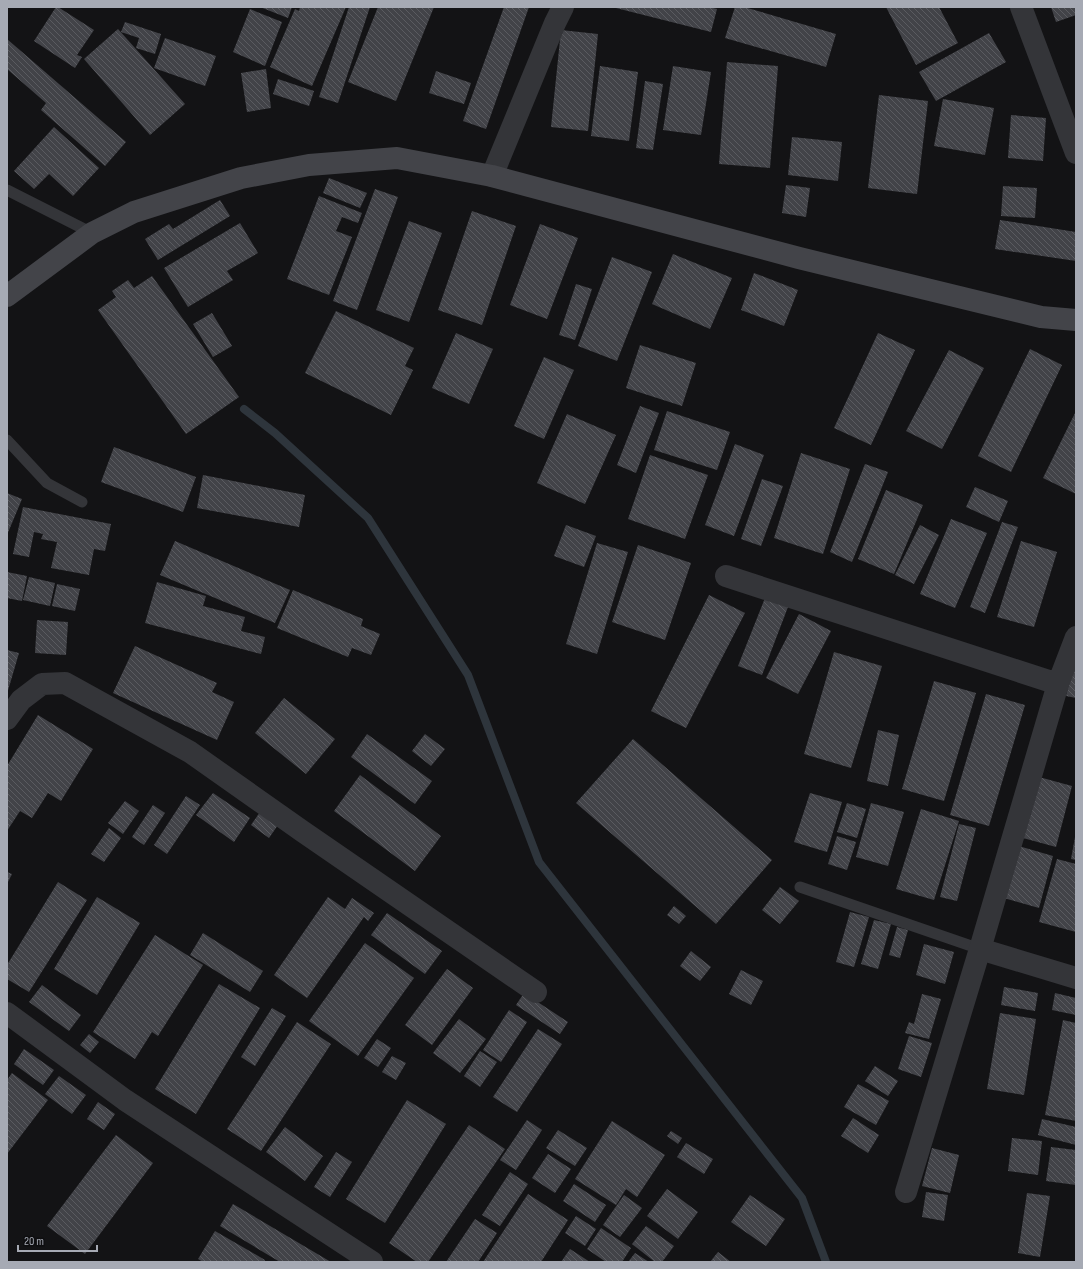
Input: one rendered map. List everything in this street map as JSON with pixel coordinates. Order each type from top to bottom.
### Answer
[{"type":"main road","points":[[7,296],[92,233],[134,212],[241,178],[309,164],[397,158],[492,176],[799,258],[1041,317],[1076,320]]},
{"type":"street","points":[[492,176],[563,7]]},
{"type":"street","points":[[1020,7],[1076,153]]},
{"type":"street","points":[[726,576],[1058,684]]},
{"type":"street","points":[[906,1192],[980,949],[1058,684],[1076,636]]},
{"type":"street","points":[[7,719],[21,700],[42,684],[65,683],[190,752],[536,992]]},
{"type":"street","points":[[980,949],[1076,978]]},
{"type":"street","points":[[7,1013],[125,1100],[372,1262]]},
{"type":"lane","points":[[7,190],[92,233]]},
{"type":"lane","points":[[7,440],[47,483],[82,502]]},
{"type":"lane","points":[[800,887],[980,949]]},
{"type":"building","points":[[56,7],[94,30],[77,55],[82,57],[75,68],[34,41]]},
{"type":"building","points":[[260,7],[292,7],[288,18]]},
{"type":"building","points":[[300,7],[346,7],[312,86],[270,67],[295,9],[299,11]]},
{"type":"building","points":[[349,7],[370,7],[338,103],[319,97]]},
{"type":"building","points":[[378,7],[434,7],[396,101],[348,82]]},
{"type":"building","points":[[504,7],[529,7],[486,129],[463,121]]},
{"type":"building","points":[[612,7],[709,7],[717,9],[711,32]]},
{"type":"building","points":[[735,7],[744,7],[836,34],[826,67],[725,38]]},
{"type":"building","points":[[886,7],[939,7],[958,43],[916,65]]},
{"type":"building","points":[[1051,7],[1076,7],[1076,15],[1056,22]]},
{"type":"building","points":[[250,9],[282,22],[265,66],[233,52]]},
{"type":"building","points":[[125,22],[161,34],[155,54],[136,48],[139,38],[121,32]]},
{"type":"building","points":[[118,29],[185,104],[150,135],[84,59]]},
{"type":"building","points":[[561,30],[598,34],[588,131],[551,127]]},
{"type":"building","points":[[989,33],[1006,62],[936,101],[919,72]]},
{"type":"building","points":[[165,38],[216,56],[205,86],[154,68]]},
{"type":"building","points":[[7,39],[126,142],[105,166],[41,110],[46,103],[7,69]]},
{"type":"building","points":[[727,62],[778,66],[770,168],[719,164]]},
{"type":"building","points":[[600,66],[638,72],[629,141],[591,136]]},
{"type":"building","points":[[673,66],[711,72],[701,135],[663,130]]},
{"type":"building","points":[[266,69],[271,108],[247,112],[241,73]]},
{"type":"building","points":[[436,71],[471,83],[464,104],[429,93]]},
{"type":"building","points":[[278,79],[314,91],[309,106],[273,94]]},
{"type":"building","points":[[645,81],[663,84],[653,150],[636,148]]},
{"type":"building","points":[[879,95],[928,101],[917,194],[868,188]]},
{"type":"building","points":[[943,99],[994,108],[985,155],[934,146]]},
{"type":"building","points":[[1011,115],[1046,118],[1043,161],[1008,158]]},
{"type":"building","points":[[54,127],[99,168],[73,196],[49,174],[34,189],[14,171]]},
{"type":"building","points":[[792,137],[842,142],[838,181],[788,175]]},
{"type":"building","points":[[329,178],[367,193],[360,208],[323,193]]},
{"type":"building","points":[[786,185],[810,188],[806,217],[782,213]]},
{"type":"building","points":[[1003,186],[1037,188],[1035,218],[1001,216]]},
{"type":"building","points":[[375,189],[398,197],[357,310],[333,301]]},
{"type":"building","points":[[319,196],[362,213],[358,223],[342,217],[336,231],[352,237],[329,295],[287,279]]},
{"type":"building","points":[[220,200],[230,216],[158,260],[145,239],[169,224],[173,229]]},
{"type":"building","points":[[472,211],[516,226],[482,325],[438,310]]},
{"type":"building","points":[[1000,220],[1076,232],[1076,261],[995,249]]},
{"type":"building","points":[[409,221],[442,233],[409,322],[376,310]]},
{"type":"building","points":[[240,223],[258,253],[227,271],[233,280],[188,307],[164,268]]},
{"type":"building","points":[[540,224],[578,238],[547,319],[510,305]]},
{"type":"building","points":[[673,254],[732,278],[710,329],[652,304]]},
{"type":"building","points":[[612,257],[652,272],[617,361],[578,346]]},
{"type":"building","points":[[754,273],[798,290],[784,326],[741,310]]},
{"type":"building","points":[[152,276],[239,397],[186,434],[98,310],[116,297],[112,291],[128,280],[134,288]]},
{"type":"building","points":[[576,284],[592,289],[575,340],[559,335]]},
{"type":"building","points":[[336,311],[414,348],[405,366],[413,370],[391,415],[305,373]]},
{"type":"building","points":[[212,313],[232,346],[213,357],[193,324]]},
{"type":"building","points":[[456,333],[493,349],[469,404],[432,388]]},
{"type":"building","points":[[878,333],[915,350],[871,445],[834,428]]},
{"type":"building","points":[[640,345],[696,363],[682,406],[626,388]]},
{"type":"building","points":[[1030,349],[1062,365],[1011,472],[978,456]]},
{"type":"building","points":[[949,350],[984,368],[942,449],[906,431]]},
{"type":"building","points":[[544,357],[574,370],[544,439],[514,426]]},
{"type":"building","points":[[640,406],[659,413],[636,473],[617,465]]},
{"type":"building","points":[[667,411],[730,432],[717,470],[654,450]]},
{"type":"building","points":[[1076,411],[1076,494],[1043,478]]},
{"type":"building","points":[[567,414],[616,435],[585,504],[537,483]]},
{"type":"building","points":[[735,444],[764,455],[734,536],[705,525]]},
{"type":"building","points":[[114,447],[196,477],[183,512],[101,482]]},
{"type":"building","points":[[801,453],[850,469],[823,554],[774,538]]},
{"type":"building","points":[[650,455],[708,475],[685,539],[628,519]]},
{"type":"building","points":[[865,464],[888,472],[852,562],[830,552]]},
{"type":"building","points":[[203,475],[305,495],[299,527],[197,508]]},
{"type":"building","points":[[762,479],[783,486],[761,546],[741,539]]},
{"type":"building","points":[[975,487],[1008,501],[999,522],[966,507]]},
{"type":"building","points":[[886,490],[923,505],[894,574],[858,559]]},
{"type":"building","points":[[7,493],[22,499],[7,535]]},
{"type":"building","points":[[23,507],[111,524],[105,551],[94,549],[89,575],[51,568],[57,542],[41,539],[43,534],[34,532],[29,557],[13,554]]},
{"type":"building","points":[[951,519],[987,533],[955,608],[920,594]]},
{"type":"building","points":[[1002,522],[1018,527],[985,613],[970,607]]},
{"type":"building","points":[[566,525],[596,536],[584,567],[554,556]]},
{"type":"building","points":[[920,525],[939,535],[914,584],[895,575]]},
{"type":"building","points":[[175,541],[290,590],[275,623],[160,575]]},
{"type":"building","points":[[1021,541],[1057,552],[1034,627],[997,617]]},
{"type":"building","points":[[597,543],[628,552],[597,654],[566,644]]},
{"type":"building","points":[[638,545],[691,563],[665,640],[612,622]]},
{"type":"building","points":[[7,572],[27,576],[22,601],[7,598]]},
{"type":"building","points":[[29,577],[55,583],[50,606],[23,600]]},
{"type":"building","points":[[157,582],[206,596],[203,606],[245,617],[241,631],[265,637],[261,654],[145,623]]},
{"type":"building","points":[[57,584],[80,589],[75,611],[52,606]]},
{"type":"building","points":[[293,590],[363,619],[361,626],[380,634],[371,655],[352,648],[348,657],[277,628]]},
{"type":"building","points":[[709,595],[745,613],[686,728],[651,711]]},
{"type":"building","points":[[765,598],[788,607],[762,675],[738,666]]},
{"type":"building","points":[[799,614],[831,631],[798,694],[766,678]]},
{"type":"building","points":[[37,620],[68,622],[66,655],[35,653]]},
{"type":"building","points":[[135,646],[217,683],[212,692],[234,702],[217,740],[113,693]]},
{"type":"building","points":[[7,650],[19,653],[7,694]]},
{"type":"building","points":[[834,652],[882,666],[851,768],[804,754]]},
{"type":"building","points":[[1076,658],[1076,698],[1066,696]]},
{"type":"building","points":[[934,681],[976,693],[944,801],[902,789]]},
{"type":"building","points":[[986,694],[1025,705],[989,826],[950,815]]},
{"type":"building","points":[[284,698],[335,739],[306,774],[255,733]]},
{"type":"building","points":[[38,715],[93,749],[61,801],[48,793],[32,818],[20,811],[7,831],[7,766]]},
{"type":"building","points":[[878,730],[899,735],[888,786],[867,781]]},
{"type":"building","points":[[367,734],[432,781],[415,804],[351,757]]},
{"type":"building","points":[[425,734],[445,749],[431,766],[412,751]]},
{"type":"building","points":[[633,739],[772,860],[716,924],[576,803]]},
{"type":"building","points":[[360,775],[441,836],[415,871],[334,811]]},
{"type":"building","points":[[1039,777],[1072,786],[1056,847],[1023,838]]},
{"type":"building","points":[[213,793],[250,818],[234,842],[196,815]]},
{"type":"building","points":[[810,793],[842,802],[827,852],[794,842]]},
{"type":"building","points":[[186,796],[200,805],[167,854],[154,845]]},
{"type":"building","points":[[125,801],[139,811],[123,834],[108,823]]},
{"type":"building","points":[[847,803],[866,809],[857,838],[837,832]]},
{"type":"building","points":[[871,803],[904,812],[888,866],[856,857]]},
{"type":"building","points":[[153,805],[165,813],[144,845],[132,837]]},
{"type":"building","points":[[921,809],[959,821],[934,900],[896,889]]},
{"type":"building","points":[[260,812],[278,825],[269,838],[251,825]]},
{"type":"building","points":[[959,824],[976,828],[957,901],[940,897]]},
{"type":"building","points":[[109,828],[121,838],[104,862],[91,854]]},
{"type":"building","points":[[837,836],[856,842],[847,870],[828,864]]},
{"type":"building","points":[[1076,837],[1076,860],[1071,859]]},
{"type":"building","points":[[1015,845],[1053,856],[1039,908],[1000,897]]},
{"type":"building","points":[[1057,859],[1076,864],[1076,932],[1039,922]]},
{"type":"building","points":[[7,872],[12,874],[7,884]]},
{"type":"building","points":[[58,882],[87,900],[29,992],[7,979],[7,965]]},
{"type":"building","points":[[780,887],[799,901],[780,924],[762,910]]},
{"type":"building","points":[[97,897],[140,923],[97,995],[54,969]]},
{"type":"building","points":[[328,897],[345,909],[352,898],[374,913],[368,921],[364,917],[307,998],[274,975]]},
{"type":"building","points":[[674,906],[686,916],[679,924],[667,915]]},
{"type":"building","points":[[850,912],[869,917],[854,967],[836,962]]},
{"type":"building","points":[[387,913],[442,951],[425,974],[371,935]]},
{"type":"building","points":[[874,920],[891,924],[878,969],[861,964]]},
{"type":"building","points":[[897,927],[908,930],[900,958],[889,955]]},
{"type":"building","points":[[203,933],[263,971],[250,992],[190,955]]},
{"type":"building","points":[[155,935],[203,965],[158,1036],[152,1032],[135,1059],[93,1032]]},
{"type":"building","points":[[365,943],[414,978],[358,1056],[309,1021]]},
{"type":"building","points":[[924,944],[954,952],[945,984],[916,975]]},
{"type":"building","points":[[691,951],[711,967],[700,981],[680,966]]},
{"type":"building","points":[[447,969],[473,988],[432,1045],[405,1025]]},
{"type":"building","points":[[741,970],[763,981],[751,1005],[729,994]]},
{"type":"building","points":[[219,984],[260,1008],[196,1114],[155,1089]]},
{"type":"building","points":[[42,985],[81,1015],[69,1031],[29,1002]]},
{"type":"building","points":[[1004,987],[1038,993],[1035,1011],[1001,1005]]},
{"type":"building","points":[[524,993],[568,1022],[560,1034],[516,1005]]},
{"type":"building","points":[[1055,993],[1076,998],[1076,1015],[1052,1010]]},
{"type":"building","points":[[922,994],[941,999],[929,1039],[905,1033],[909,1022],[914,1024]]},
{"type":"building","points":[[272,1008],[286,1016],[255,1066],[241,1057]]},
{"type":"building","points":[[509,1010],[527,1022],[501,1062],[483,1050]]},
{"type":"building","points":[[1000,1013],[1036,1019],[1024,1095],[987,1089]]},
{"type":"building","points":[[459,1019],[486,1039],[460,1073],[433,1053]]},
{"type":"building","points":[[1063,1020],[1076,1023],[1076,1121],[1045,1115]]},
{"type":"building","points":[[297,1022],[331,1044],[261,1151],[227,1129]]},
{"type":"building","points":[[538,1029],[562,1044],[517,1112],[493,1097]]},
{"type":"building","points":[[89,1034],[99,1042],[90,1053],[80,1045]]},
{"type":"building","points":[[909,1036],[932,1043],[921,1077],[898,1069]]},
{"type":"building","points":[[377,1039],[391,1048],[378,1067],[364,1058]]},
{"type":"building","points":[[24,1049],[54,1070],[43,1085],[14,1064]]},
{"type":"building","points":[[480,1051],[497,1062],[480,1087],[464,1076]]},
{"type":"building","points":[[392,1056],[406,1063],[396,1080],[382,1072]]},
{"type":"building","points":[[875,1066],[898,1081],[888,1096],[865,1081]]},
{"type":"building","points":[[12,1073],[48,1100],[7,1154],[7,1080]]},
{"type":"building","points":[[59,1076],[86,1095],[72,1114],[45,1094]]},
{"type":"building","points":[[858,1084],[889,1101],[876,1125],[844,1107]]},
{"type":"building","points":[[407,1100],[446,1124],[385,1223],[346,1199]]},
{"type":"building","points":[[98,1102],[115,1114],[104,1130],[87,1119]]},
{"type":"building","points":[[853,1118],[879,1135],[868,1153],[841,1136]]},
{"type":"building","points":[[1042,1119],[1076,1127],[1076,1145],[1038,1135]]},
{"type":"building","points":[[527,1120],[542,1130],[516,1170],[500,1160]]},
{"type":"building","points":[[612,1121],[665,1155],[637,1197],[626,1189],[616,1205],[575,1179]]},
{"type":"building","points":[[469,1125],[505,1149],[428,1262],[417,1262],[389,1243]]},
{"type":"building","points":[[285,1127],[323,1156],[305,1181],[266,1152]]},
{"type":"building","points":[[558,1130],[587,1148],[575,1166],[546,1148]]},
{"type":"building","points":[[671,1131],[682,1138],[678,1144],[667,1136]]},
{"type":"building","points":[[116,1135],[153,1163],[85,1254],[47,1226]]},
{"type":"building","points":[[1012,1138],[1042,1141],[1038,1175],[1008,1171]]},
{"type":"building","points":[[686,1143],[713,1159],[704,1174],[677,1157]]},
{"type":"building","points":[[1051,1147],[1076,1150],[1076,1185],[1046,1181]]},
{"type":"building","points":[[932,1148],[959,1155],[950,1193],[922,1186]]},
{"type":"building","points":[[336,1152],[352,1162],[330,1197],[314,1187]]},
{"type":"building","points":[[548,1154],[571,1169],[555,1193],[532,1178]]},
{"type":"building","points":[[510,1172],[528,1184],[500,1226],[482,1215]]},
{"type":"building","points":[[574,1184],[606,1205],[595,1222],[563,1201]]},
{"type":"building","points":[[667,1189],[698,1212],[678,1239],[647,1216]]},
{"type":"building","points":[[926,1192],[948,1195],[944,1221],[922,1217]]},
{"type":"building","points":[[1027,1193],[1050,1196],[1040,1257],[1018,1253]]},
{"type":"building","points":[[528,1194],[568,1220],[541,1262],[483,1262]]},
{"type":"building","points":[[624,1195],[642,1208],[620,1237],[603,1225]]},
{"type":"building","points":[[750,1195],[785,1219],[766,1246],[731,1222]]},
{"type":"building","points":[[233,1204],[331,1262],[280,1262],[220,1226]]},
{"type":"building","points":[[576,1216],[596,1229],[585,1246],[565,1233]]},
{"type":"building","points":[[475,1219],[497,1233],[478,1262],[446,1262]]},
{"type":"building","points":[[646,1226],[674,1246],[662,1262],[655,1262],[632,1244]]},
{"type":"building","points":[[601,1228],[631,1248],[622,1262],[606,1262],[587,1249]]},
{"type":"building","points":[[215,1231],[265,1260],[264,1262],[203,1262],[198,1259]]},
{"type":"building","points":[[570,1249],[590,1262],[561,1262]]},
{"type":"building","points":[[718,1252],[731,1262],[710,1262]]},
{"type":"building","points":[[635,1253],[649,1262],[628,1262]]},
{"type":"waterway","points":[[244,409],[275,433],[368,518],[468,675],[539,862],[802,1198],[826,1262]]}]
